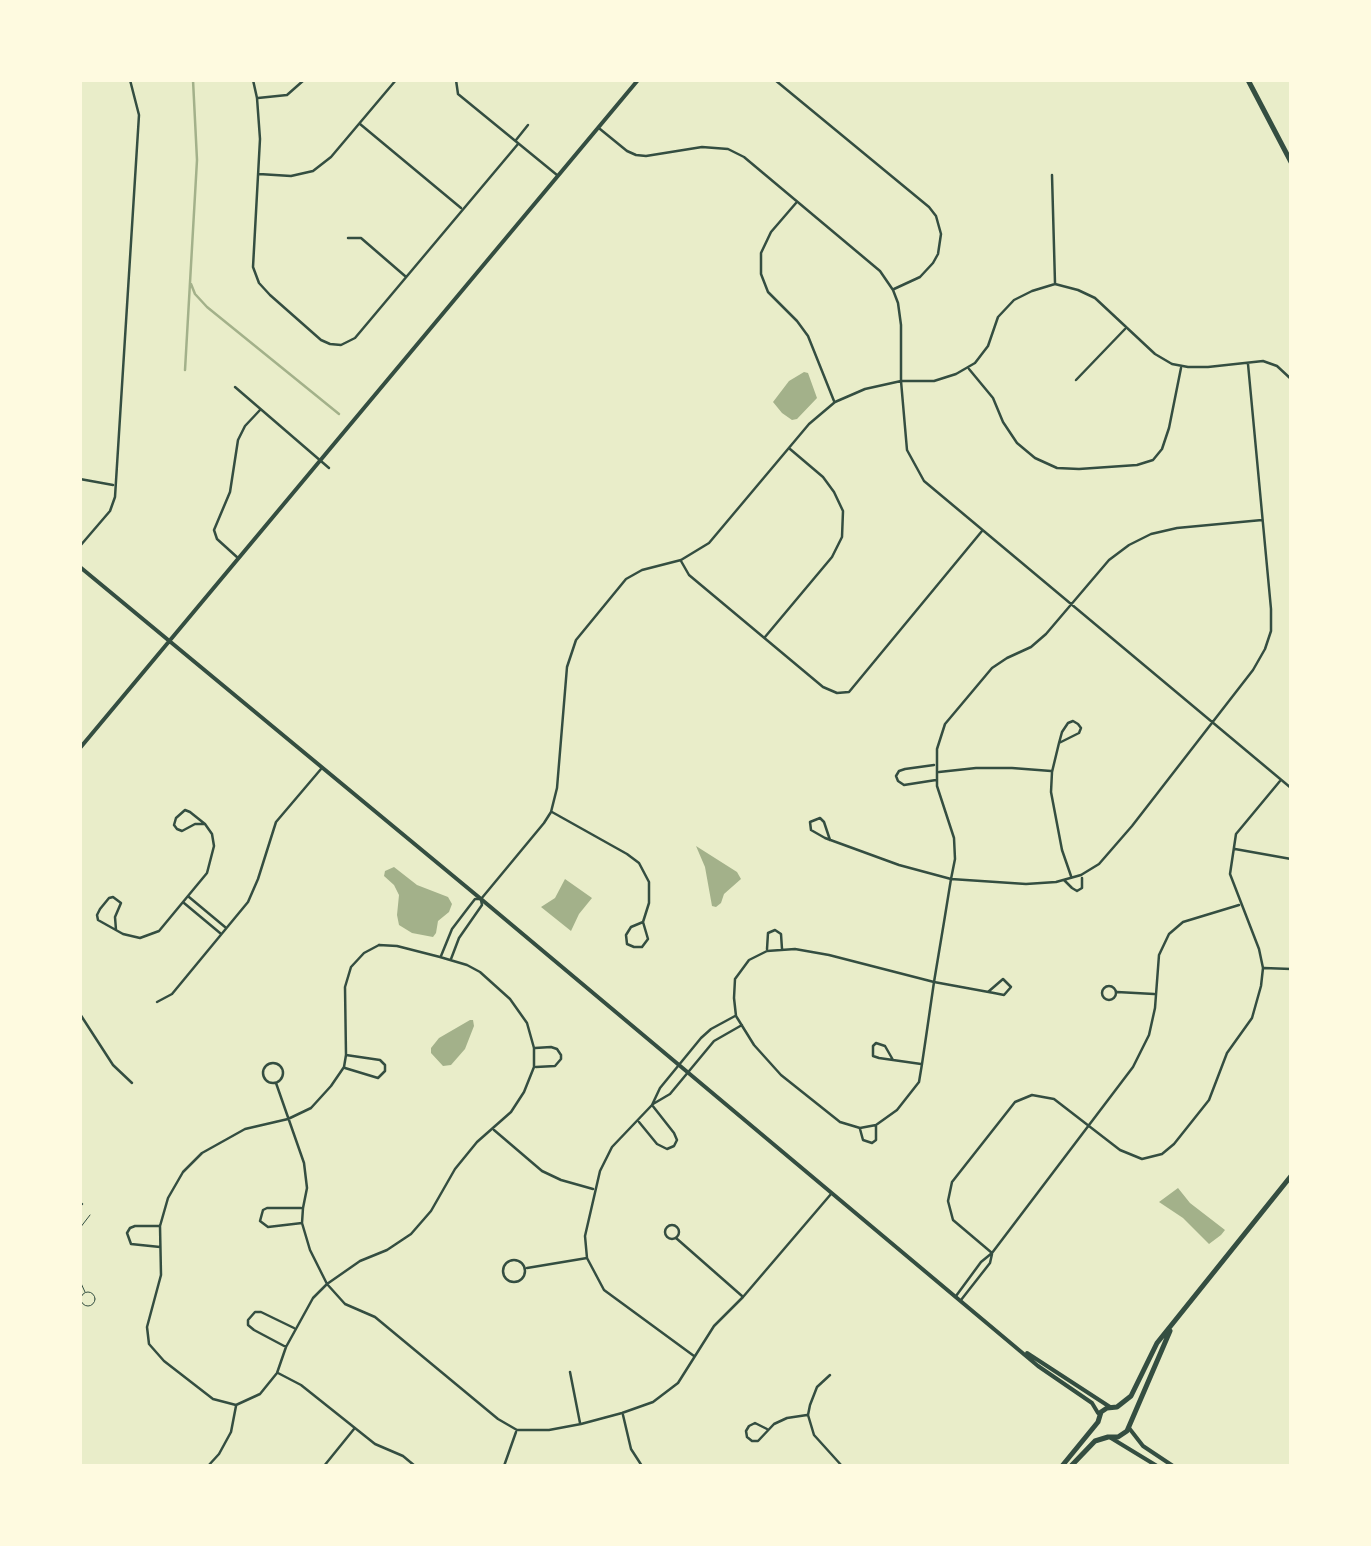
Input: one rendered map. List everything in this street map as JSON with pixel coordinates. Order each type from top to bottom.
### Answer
[{"type":"main road","points":[[1248,80],[1291,162]]},
{"type":"main road","points":[[1062,1466],[1099,1419],[1131,1396],[1157,1342],[1291,1176]]},
{"type":"main road","points":[[1071,1466],[1095,1441],[1122,1436],[1135,1416],[1176,1320]]},
{"type":"main road","points":[[1114,1406],[1128,1414],[1129,1426]]},
{"type":"main road","points":[[1099,1419],[1102,1432],[1110,1437]]},
{"type":"street","points":[[80,546],[110,511],[115,497],[139,114],[130,80]]},
{"type":"street","points":[[253,80],[260,139],[253,266],[259,283],[270,296],[330,344],[342,345],[355,338],[528,126]]},
{"type":"street","points":[[257,98],[287,95],[304,80]]},
{"type":"street","points":[[258,174],[291,176],[313,171],[331,157],[396,80]]},
{"type":"street","points":[[456,80],[458,94],[558,176]]},
{"type":"street","points":[[80,748],[638,80]]},
{"type":"street","points":[[775,80],[936,216],[942,234],[933,264],[920,277],[893,290]]},
{"type":"street","points":[[360,124],[462,209]]},
{"type":"street","points":[[598,128],[636,155],[702,147],[728,149],[880,271],[893,290],[901,325],[907,450],[933,490],[1291,788]]},
{"type":"street","points":[[1052,175],[1055,284]]},
{"type":"street","points":[[797,202],[770,232],[761,253],[761,274],[768,292],[808,336],[834,402]]},
{"type":"street","points":[[348,238],[360,238],[406,277]]},
{"type":"street","points":[[451,960],[459,938],[482,905],[481,899],[550,812],[557,788],[566,667],[576,640],[626,580],[642,570],[680,560],[710,543],[809,424],[834,402],[865,389],[956,374],[975,363],[988,346],[998,318],[1014,300],[1055,284],[1095,298],[1155,354],[1172,364],[1208,367],[1264,361],[1291,379]]},
{"type":"street","points":[[1076,380],[1126,328]]},
{"type":"street","points":[[830,840],[820,818],[810,822],[811,830],[830,840],[899,866],[951,880],[1026,884],[1081,875],[1098,864],[1132,826],[1254,670],[1271,631],[1248,362]]},
{"type":"street","points":[[968,367],[993,398],[1016,443],[1057,468],[1079,469],[1153,460],[1162,449],[1169,428],[1182,366]]},
{"type":"street","points":[[234,387],[329,468]]},
{"type":"street","points":[[239,559],[217,540],[214,530],[230,492],[238,440],[260,410]]},
{"type":"street","points":[[764,638],[832,558],[842,536],[843,511],[834,492],[823,477],[790,449]]},
{"type":"street","points":[[80,479],[115,485]]},
{"type":"street","points":[[988,992],[934,982],[829,956],[782,950],[767,951],[749,960],[736,979],[734,998],[736,1016],[754,1046],[781,1075],[840,1122],[860,1128],[876,1125],[897,1110],[918,1082],[922,1064],[934,982],[954,859],[954,838],[937,786],[936,749],[945,724],[992,668],[1031,647],[1109,560],[1129,545],[1151,534],[1178,528],[1262,520]]},
{"type":"street","points":[[680,560],[689,575],[822,687],[836,693],[849,692],[982,531]]},
{"type":"street","points":[[80,567],[1038,1366],[1092,1403],[1099,1419]]},
{"type":"street","points":[[1059,743],[1079,733],[1080,728],[1073,720],[1062,732],[1059,743],[1052,772],[1051,792],[1072,878]]},
{"type":"street","points":[[936,765],[905,770],[896,776],[904,785],[937,779]]},
{"type":"street","points":[[157,1002],[172,994],[248,902],[276,822],[322,768]]},
{"type":"street","points":[[937,772],[976,768],[1052,772]]},
{"type":"street","points":[[992,1253],[953,1220],[948,1200],[952,1182],[1015,1102],[1032,1094],[1054,1099],[1120,1150],[1142,1159],[1162,1154],[1174,1144],[1214,1090],[1228,1053],[1252,1018],[1263,968],[1230,874],[1236,834],[1281,780]]},
{"type":"street","points":[[116,930],[120,903],[109,898],[96,915],[98,920],[116,930],[140,938],[158,930],[188,896],[207,873],[214,846],[212,834],[205,824],[185,810],[174,825],[182,831],[205,824]]},
{"type":"street","points":[[550,812],[640,863],[650,892],[643,922],[648,938],[642,948],[627,944],[626,935],[643,922]]},
{"type":"street","points":[[1234,849],[1291,859]]},
{"type":"street","points":[[1065,880],[1077,890],[1082,888],[1081,875]]},
{"type":"street","points":[[188,896],[226,928]]},
{"type":"street","points":[[440,957],[452,929],[475,899],[481,899]]},
{"type":"street","points":[[182,902],[221,935]]},
{"type":"street","points":[[959,1298],[982,1262],[1134,1068],[1149,1035],[1156,1008],[1158,955],[1169,934],[1183,922],[1241,904]]},
{"type":"street","points":[[767,951],[768,933],[775,930],[781,934],[782,950]]},
{"type":"street","points":[[379,945],[397,946],[440,957],[480,972],[528,1022],[534,1067],[518,1102],[455,1169],[431,1211],[411,1234],[360,1261],[313,1298],[276,1373],[260,1394],[236,1405],[213,1399],[149,1344],[147,1327],[161,1274],[160,1226],[168,1198],[183,1172],[202,1153],[245,1128],[288,1119],[311,1108],[331,1086],[344,1067],[346,1055],[345,987],[351,966],[364,952],[379,945]]},
{"type":"street","points":[[1263,968],[1291,970]]},
{"type":"street","points":[[1116,992],[1156,994]]},
{"type":"street","points":[[80,1014],[113,1065],[132,1083]]},
{"type":"street","points":[[694,1356],[604,1290],[586,1258],[585,1236],[595,1189],[612,1146],[652,1105],[660,1088],[710,1028],[736,1016]]},
{"type":"street","points":[[652,1105],[670,1094],[714,1041],[742,1025]]},
{"type":"street","points":[[534,1048],[557,1049],[561,1059],[555,1066],[534,1067]]},
{"type":"street","points":[[344,1067],[378,1078],[385,1071],[380,1060],[346,1055]]},
{"type":"street","points":[[893,1060],[922,1064]]},
{"type":"street","points":[[271,1063],[283,1070],[283,1076],[276,1082],[264,1077],[265,1067],[271,1063]]},
{"type":"street","points":[[276,1082],[304,1163],[307,1188],[302,1223],[327,1284],[345,1304],[375,1317],[498,1419],[517,1430],[548,1430],[622,1414],[654,1402],[678,1384],[714,1326],[743,1298],[832,1193]]},
{"type":"street","points":[[638,1121],[657,1144],[667,1150],[674,1146],[674,1133],[652,1105]]},
{"type":"street","points":[[860,1128],[863,1140],[872,1144],[876,1140],[876,1125]]},
{"type":"street","points":[[493,1129],[542,1171],[595,1189]]},
{"type":"street","points":[[302,1208],[267,1208],[260,1214],[260,1220],[268,1227],[302,1223]]},
{"type":"street","points":[[160,1226],[135,1226],[127,1233],[131,1244],[160,1247]]},
{"type":"street","points":[[676,1238],[743,1298]]},
{"type":"street","points":[[525,1268],[586,1258]]},
{"type":"street","points":[[514,1259],[525,1268],[522,1279],[516,1282],[506,1279],[502,1272],[504,1264],[514,1259]]},
{"type":"street","points":[[286,1347],[254,1330],[248,1320],[255,1312],[261,1312],[295,1328]]},
{"type":"street","points":[[1019,1348],[1114,1406]]},
{"type":"street","points":[[570,1372],[580,1424]]},
{"type":"street","points":[[276,1373],[301,1384],[376,1444],[415,1466]]},
{"type":"street","points":[[830,1375],[816,1388],[808,1415],[814,1435],[842,1466]]},
{"type":"street","points":[[208,1466],[231,1432],[236,1405]]},
{"type":"street","points":[[622,1414],[631,1449],[642,1466]]},
{"type":"street","points":[[767,1429],[787,1418],[808,1415]]},
{"type":"street","points":[[1129,1426],[1143,1446],[1173,1466]]},
{"type":"street","points":[[324,1466],[355,1428]]},
{"type":"street","points":[[504,1466],[517,1430]]},
{"type":"street","points":[[1110,1437],[1157,1466]]},
{"type":"lane","points":[[80,1228],[90,1215]]},
{"type":"lane","points":[[80,1281],[86,1292]]},
{"type":"shaded area","points":[[808,373],[817,398],[792,420],[773,402],[789,381]]},
{"type":"shaded area","points":[[696,846],[737,872],[741,879],[716,907],[712,906],[705,867]]},
{"type":"shaded area","points":[[394,867],[417,885],[448,897],[452,904],[438,921],[433,937],[412,933],[399,925],[399,895],[384,876],[385,871]]},
{"type":"shaded area","points":[[565,879],[592,898],[571,931],[541,907],[555,898]]},
{"type":"shaded area","points":[[470,1020],[474,1026],[465,1049],[451,1065],[443,1066],[431,1048],[439,1038]]},
{"type":"shaded area","points":[[1178,1188],[1190,1203],[1225,1230],[1209,1244],[1183,1218],[1159,1202]]},
{"type":"waterway","points":[[185,370],[197,160],[193,80]]},
{"type":"waterway","points":[[191,284],[207,307],[339,414]]}]
